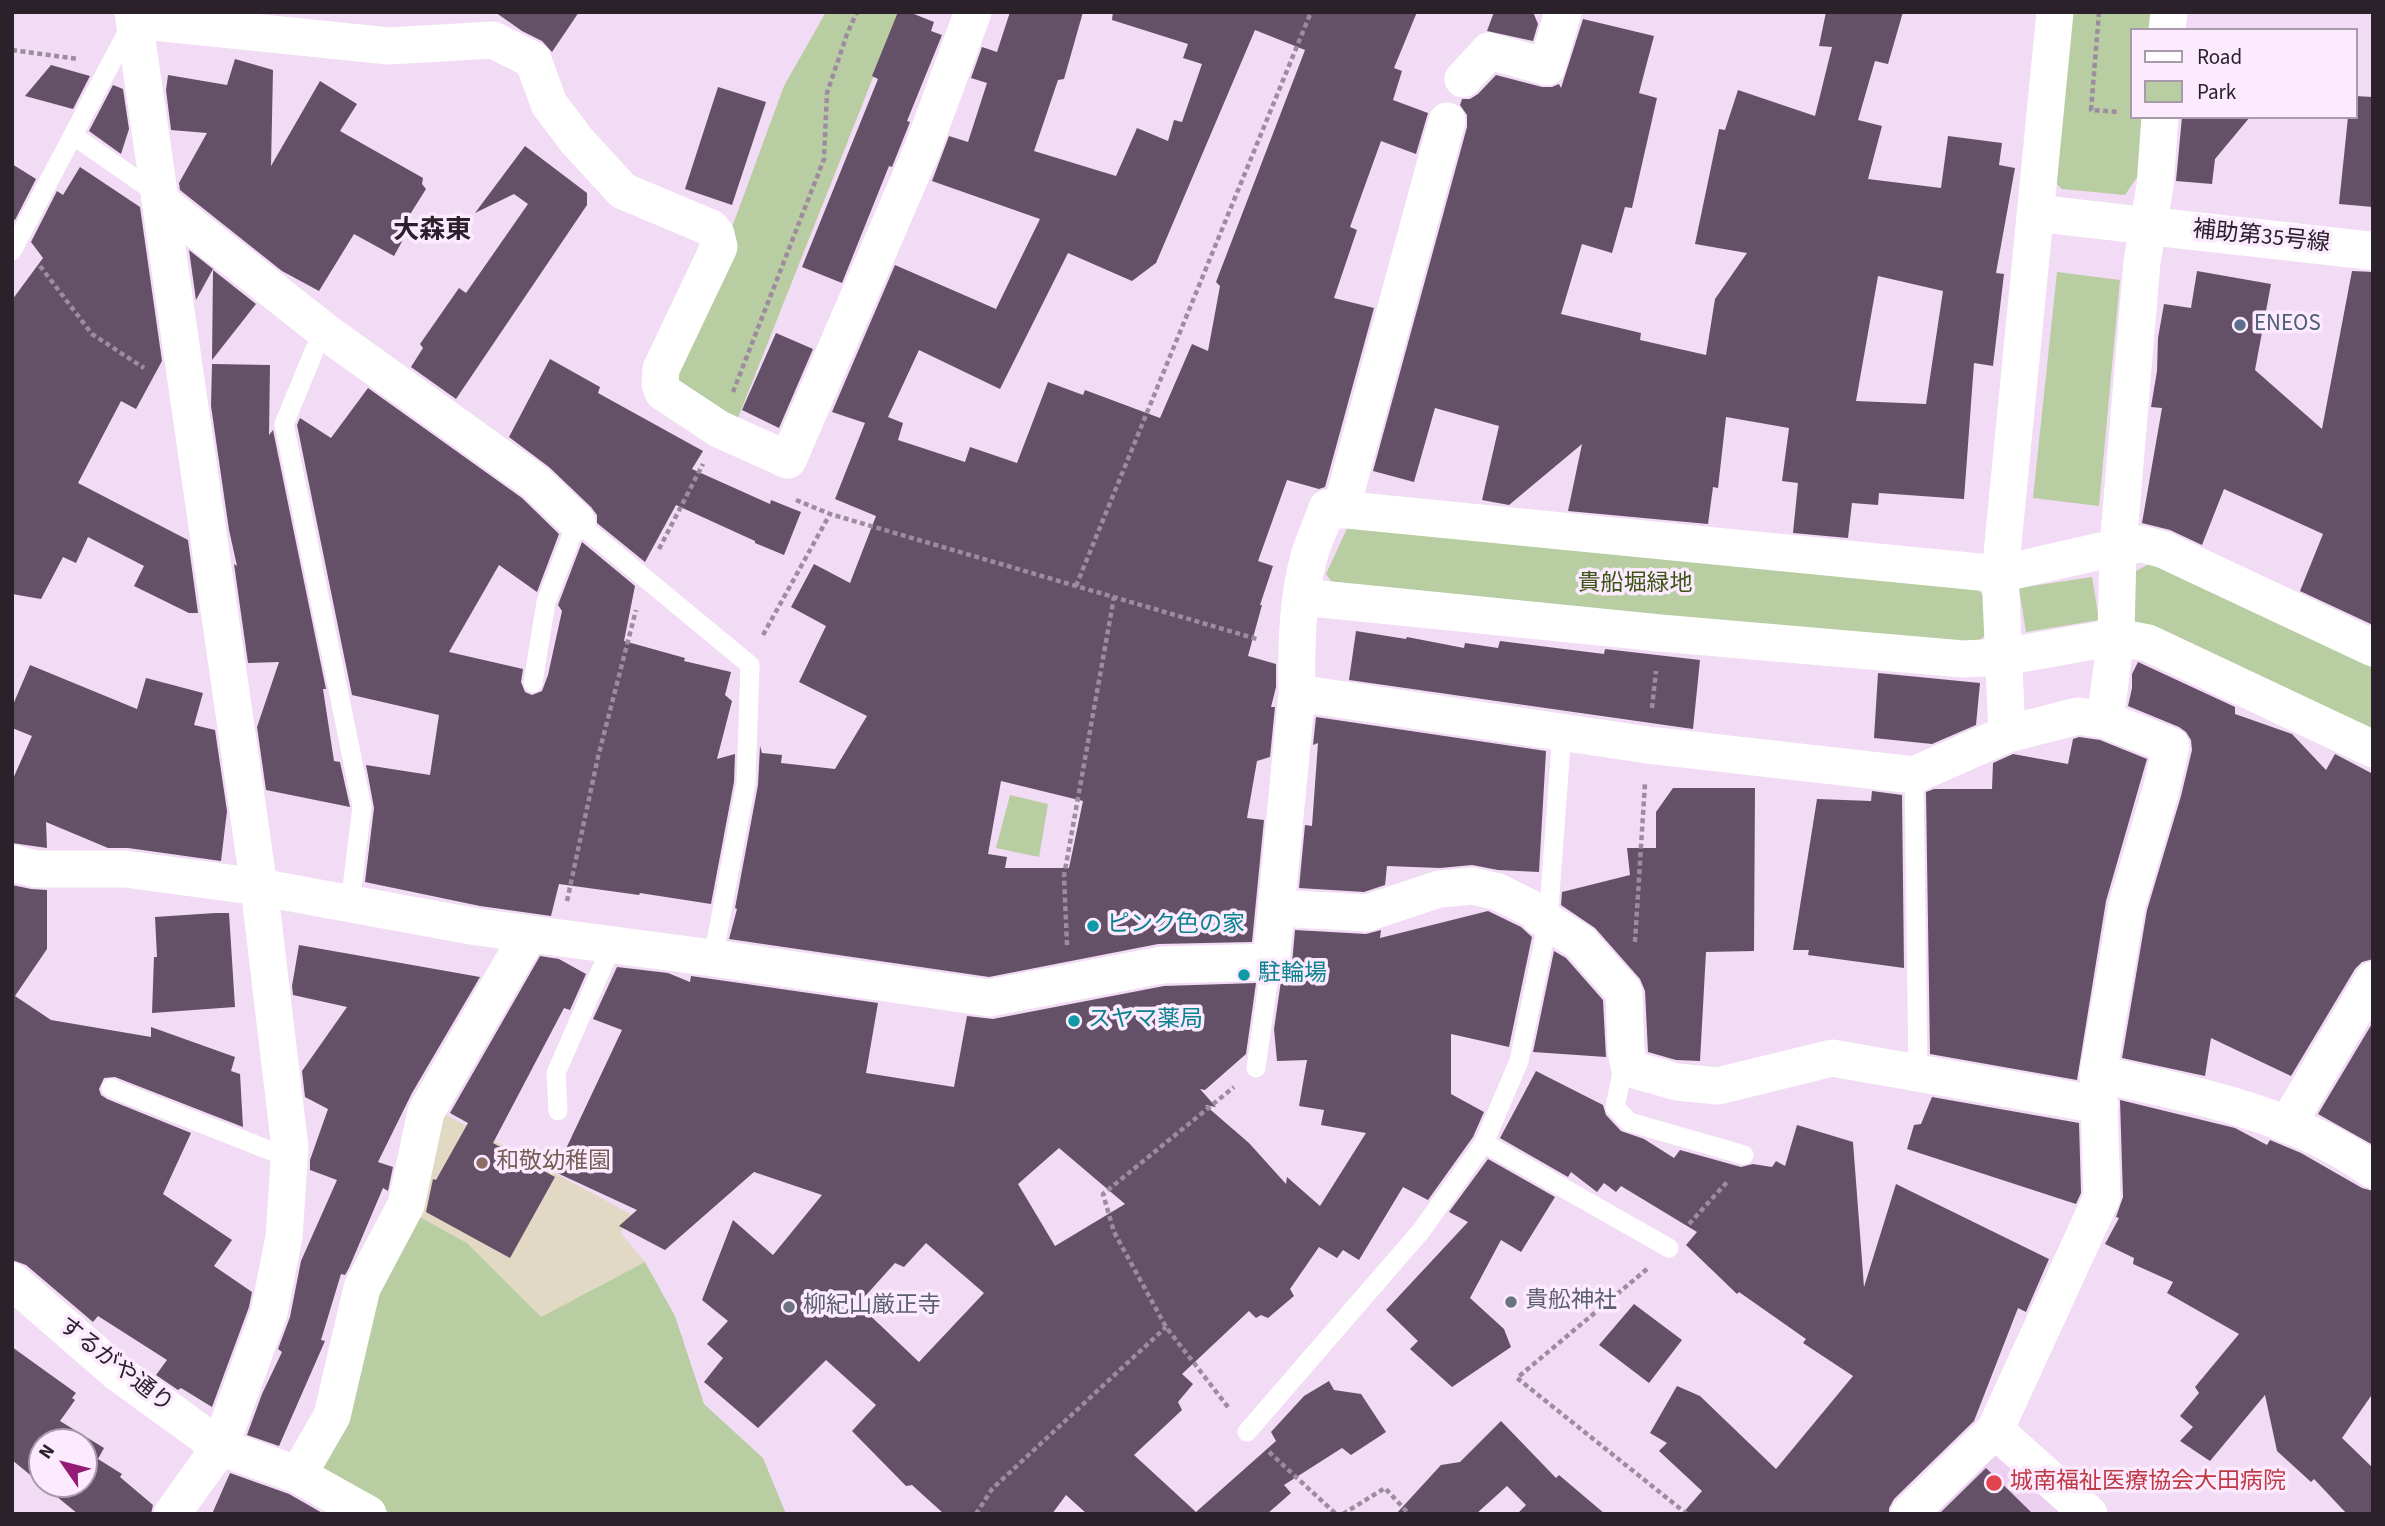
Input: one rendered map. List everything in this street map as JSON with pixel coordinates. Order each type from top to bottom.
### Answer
[{"type":"street","points":[[172,1514],[220,1447],[269,1312],[284,1237],[290,1147],[259,887],[133,16],[377,51],[389,46],[468,48],[493,40],[533,60],[549,104],[577,141],[623,191],[704,225],[716,234],[719,247],[661,369],[659,377],[663,391],[714,441],[788,460],[922,150],[973,12]]},
{"type":"street","points":[[1463,79],[1489,51],[1547,67],[1563,12]]},
{"type":"street","points":[[2007,734],[2000,574],[2055,12]]},
{"type":"street","points":[[2105,720],[2116,638],[2118,547],[2142,262],[2155,186],[2160,119]]},
{"type":"street","points":[[1341,510],[1447,121]]},
{"type":"street","points":[[160,199],[327,332],[536,482],[577,522]]},
{"type":"street","points":[[2035,213],[2149,226]]},
{"type":"street","name":"補助第35号線","points":[[2149,226],[2373,251]]},
{"type":"street","points":[[12,863],[36,869],[125,869],[259,887],[477,928],[713,958],[989,998],[1162,965],[1271,962],[1297,693],[1296,650],[1301,597],[1310,554],[1327,508],[2000,574],[2142,544],[2164,550],[2373,648]]},
{"type":"street","points":[[1301,597],[1660,634],[1963,659],[2003,657],[2116,638],[2148,643],[2373,749]]},
{"type":"street","points":[[1297,693],[1648,745],[1914,775],[2007,734],[2078,716],[2105,720],[2171,746],[2127,905],[2099,1089],[2102,1197],[1995,1430],[1909,1514]]},
{"type":"street","points":[[1277,908],[1367,913],[1439,889],[1473,886],[1498,892],[1536,911],[1539,916],[1580,942],[1624,992],[1629,1065],[1638,1071],[1677,1082],[1718,1086],[1832,1058],[1918,1073],[2211,1098],[2287,1125],[2348,1152],[2373,1170]]},
{"type":"street","points":[[298,1475],[332,1416],[362,1288],[407,1205],[426,1112],[544,936]]},
{"type":"street","points":[[2287,1125],[2373,980]]},
{"type":"street","name":"するがや通り","points":[[12,1281],[118,1373],[220,1447],[298,1475],[368,1514]]},
{"type":"street","points":[[1995,1430],[2089,1514]]},
{"type":"lane","points":[[15,244],[74,136],[133,16]]},
{"type":"lane","points":[[74,136],[160,199]]},
{"type":"lane","points":[[327,332],[315,349],[284,424],[362,807],[350,904]]},
{"type":"lane","points":[[533,683],[546,602],[577,522],[750,665],[746,783],[713,958]]},
{"type":"lane","points":[[1247,1432],[1421,1231],[1484,1143],[1519,1061],[1548,920],[1562,733]]},
{"type":"lane","points":[[1914,775],[1918,1073]]},
{"type":"lane","points":[[558,1111],[556,1073],[612,945]]},
{"type":"lane","points":[[1256,1068],[1271,962]]},
{"type":"lane","points":[[1626,1051],[1615,1107],[1629,1122],[1744,1155]]},
{"type":"lane","points":[[111,1088],[289,1158]]},
{"type":"lane","points":[[1484,1143],[1669,1248]]},
{"type":"path","points":[[544,936],[598,757],[644,579],[714,441],[824,159],[827,93],[857,12]]},
{"type":"path","points":[[1076,586],[1311,12]]},
{"type":"path","points":[[2099,12],[2091,110],[2121,112],[2120,124]]},
{"type":"path","points":[[12,50],[110,63]]},
{"type":"path","points":[[15,244],[92,334],[189,397]]},
{"type":"path","points":[[788,460],[776,486],[796,499],[830,514],[1296,650]]},
{"type":"path","points":[[750,665],[767,626],[830,514]]},
{"type":"path","points":[[1068,983],[1064,876],[1114,597]]},
{"type":"path","points":[[1624,992],[1631,992],[1648,745],[1660,634]]},
{"type":"path","points":[[1256,1068],[1103,1194],[1114,1232],[1166,1327],[1247,1432],[1336,1514]]},
{"type":"path","points":[[1687,1514],[1517,1378],[1632,1284],[1669,1248],[1727,1182],[1744,1155]]},
{"type":"path","points":[[976,1514],[992,1489],[1166,1327]]},
{"type":"path","points":[[1343,1514],[1385,1488],[1409,1514]]},
{"type":"shaded area","name":"和敬幼稚園","points":[[439,1111],[636,1217],[620,1232],[645,1262],[541,1317],[467,1243],[416,1215]]},
{"type":"shaded area","name":"城南福祉医療協会大田病院","points":[[1993,1453],[2064,1514],[1926,1514]]},
{"type":"green space","points":[[826,12],[899,12],[734,428],[670,378],[731,230],[784,86]]},
{"type":"green space","points":[[2069,12],[2163,12],[2161,28],[2130,28],[2130,119],[2148,119],[2140,173],[2125,195],[2062,189],[2051,179]]},
{"type":"green space","points":[[2057,272],[2120,280],[2099,506],[2033,498]]},
{"type":"green space","name":"貴船堀緑地","points":[[1350,522],[1970,578],[1985,598],[1988,633],[1972,647],[1338,591],[1326,574]]},
{"type":"green space","points":[[2153,562],[2373,661],[2373,733],[2133,623],[2136,571]]},
{"type":"green space","points":[[2092,577],[2099,620],[2026,632],[2019,588]]},
{"type":"green space","points":[[1010,795],[1048,804],[1039,857],[996,848]]},
{"type":"green space","points":[[416,1215],[467,1243],[541,1317],[645,1262],[675,1316],[704,1404],[763,1458],[786,1514],[392,1514],[317,1471],[364,1319]]},
{"type":"building","points":[[495,12],[579,12],[552,52],[542,41]]},
{"type":"building","points":[[898,12],[909,12],[934,22],[931,31],[942,35],[907,121],[910,122],[892,167],[889,166],[842,283],[802,267],[878,79],[872,76]]},
{"type":"building","points":[[1010,12],[1083,12],[1064,79],[1058,80],[1034,151],[1116,176],[1137,128],[1168,141],[1174,120],[1182,122],[1202,64],[1183,58],[1188,44],[1112,20],[1113,12],[1417,12],[1394,68],[1402,71],[1393,100],[1428,113],[1416,154],[1381,141],[1350,227],[1357,230],[1334,298],[1374,308],[1325,487],[1319,489],[1287,480],[1258,561],[1273,566],[1248,656],[1276,664],[1276,687],[1271,707],[1275,707],[1270,757],[1257,761],[1247,818],[1264,820],[1252,942],[1158,944],[989,977],[729,939],[737,909],[735,908],[758,785],[760,746],[762,753],[782,755],[781,763],[835,769],[867,716],[799,682],[826,626],[791,607],[814,564],[850,583],[876,516],[835,499],[865,423],[832,412],[895,265],[996,309],[1040,219],[932,181],[949,136],[968,142],[987,83],[971,78],[982,47],[997,52]],"holes":[[[1255,30],[1305,50],[1216,282],[1220,286],[1208,351],[1192,344],[1160,418],[1085,390],[1083,395],[1048,382],[1017,463],[970,447],[965,462],[898,440],[903,423],[888,417],[919,350],[1000,389],[1068,253],[1132,281],[1156,263]],[[1001,781],[1083,801],[1069,868],[1005,868],[1007,857],[988,854]]]},
{"type":"building","points":[[1494,12],[1533,12],[1538,24],[1533,41],[1487,31]]},
{"type":"building","points":[[1826,12],[1903,12],[1888,64],[1875,61],[1858,120],[1882,126],[1868,179],[1941,188],[1948,136],[2002,143],[1999,165],[2015,168],[1996,273],[2004,274],[1993,366],[1974,363],[1964,499],[1879,493],[1878,505],[1852,503],[1848,538],[1793,533],[1798,483],[1782,481],[1789,428],[1726,417],[1718,488],[1713,487],[1708,524],[1568,511],[1582,444],[1509,505],[1482,500],[1499,426],[1435,408],[1414,482],[1373,471],[1467,127],[1467,115],[1460,105],[1462,99],[1470,99],[1478,94],[1496,75],[1542,87],[1559,84],[1561,88],[1583,19],[1654,36],[1639,93],[1657,98],[1632,208],[1625,207],[1612,253],[1582,244],[1561,314],[1641,333],[1640,340],[1706,355],[1715,299],[1747,253],[1695,244],[1719,129],[1725,130],[1738,90],[1815,116],[1832,47],[1819,46]],"holes":[[[1878,276],[1943,291],[1926,404],[1856,401]]]},
{"type":"building","points":[[235,59],[273,70],[271,166],[320,81],[357,104],[340,131],[423,178],[422,184],[426,189],[404,224],[409,229],[394,256],[354,234],[319,291],[282,271],[180,190],[179,183],[207,133],[171,130],[166,90],[168,75],[227,85]]},
{"type":"building","points":[[51,65],[90,76],[73,109],[25,96]]},
{"type":"building","points":[[113,85],[123,89],[129,129],[121,154],[89,131]]},
{"type":"building","points":[[718,87],[766,102],[732,205],[685,189]]},
{"type":"building","points":[[2357,96],[2373,97],[2373,207],[2339,204],[2348,119],[2357,119]]},
{"type":"building","points":[[2182,119],[2248,119],[2215,159],[2212,184],[2176,181]]},
{"type":"building","points":[[525,146],[587,193],[587,205],[456,399],[411,367],[423,348],[420,344],[459,288],[466,293],[528,204],[514,194],[475,213]]},
{"type":"building","points":[[12,164],[36,179],[15,220],[12,217]]},
{"type":"building","points":[[80,167],[140,207],[162,361],[136,409],[121,401],[78,483],[188,540],[198,613],[189,613],[134,586],[144,566],[88,537],[76,563],[63,557],[41,599],[12,594],[12,300],[43,258],[31,242],[57,191],[63,195]]},
{"type":"building","points":[[189,250],[213,269],[196,300]]},
{"type":"building","points":[[213,270],[256,304],[212,360]]},
{"type":"building","points":[[2197,271],[2271,284],[2255,370],[2322,429],[2352,271],[2373,272],[2373,625],[2300,591],[2323,534],[2224,489],[2202,545],[2170,530],[2142,523],[2162,408],[2151,407],[2164,304],[2191,308]]},
{"type":"building","points":[[776,333],[813,349],[779,428],[742,410]]},
{"type":"building","points":[[550,359],[600,387],[598,393],[703,451],[692,469],[770,504],[771,500],[801,512],[784,555],[676,505],[645,562],[597,523],[597,515],[591,507],[549,467],[509,437]]},
{"type":"building","points":[[212,364],[270,365],[269,435],[273,430],[326,689],[323,689],[334,761],[340,762],[350,807],[266,790],[257,727],[279,662],[248,663],[234,564],[237,566],[229,530],[211,406]]},
{"type":"building","points":[[368,388],[522,498],[559,534],[537,592],[499,565],[449,652],[523,669],[521,682],[525,692],[532,695],[542,691],[562,611],[558,605],[582,542],[635,586],[624,641],[685,658],[684,661],[731,672],[725,695],[732,701],[717,759],[735,754],[734,782],[711,904],[559,884],[551,916],[480,906],[365,882],[374,808],[366,765],[430,775],[439,715],[352,695],[297,425],[300,418],[331,438]]},
{"type":"building","points":[[1356,631],[1464,648],[1465,643],[1498,648],[1500,641],[1604,654],[1605,649],[1700,660],[1693,729],[1349,680]]},
{"type":"building","points":[[2138,662],[2235,707],[2235,714],[2292,734],[2326,770],[2335,754],[2373,774],[2373,959],[2362,962],[2355,969],[2291,1076],[2211,1038],[2205,1076],[2122,1058],[2147,910],[2192,750],[2191,740],[2179,727],[2128,706],[2132,674]]},
{"type":"building","points":[[30,665],[137,709],[146,678],[203,693],[194,725],[215,730],[227,811],[221,861],[128,848],[108,848],[46,822],[47,848],[12,843],[12,781],[32,736],[12,728],[12,707]]},
{"type":"building","points":[[1878,673],[1980,683],[1976,725],[1932,744],[1874,738]]},
{"type":"building","points":[[1316,717],[1546,751],[1539,872],[1498,870],[1472,865],[1440,868],[1387,866],[1385,885],[1364,892],[1299,888],[1305,825],[1312,826],[1318,743],[1313,745]]},
{"type":"building","points":[[2079,737],[2100,740],[2147,759],[2106,901],[2077,1080],[1930,1054],[1926,792],[1934,789],[1992,789],[1993,763],[2013,754],[2068,764],[2073,739]]},
{"type":"building","points":[[1673,788],[1755,788],[1754,951],[1706,952],[1700,1061],[1676,1060],[1648,1052],[1645,991],[1640,979],[1595,928],[1561,905],[1562,892],[1630,875],[1627,848],[1656,848],[1656,812]]},
{"type":"building","points":[[1872,791],[1902,795],[1904,968],[1808,955],[1809,950],[1793,950],[1817,799],[1871,801]]},
{"type":"building","points":[[12,885],[47,890],[47,949],[15,996],[51,1020],[151,1037],[151,1027],[235,1057],[231,1071],[240,1074],[243,1127],[115,1077],[104,1078],[99,1089],[101,1095],[107,1099],[191,1133],[163,1194],[232,1240],[214,1266],[252,1292],[212,1407],[181,1388],[178,1390],[156,1375],[167,1360],[98,1316],[93,1322],[26,1265],[12,1260]]},
{"type":"building","points":[[1488,911],[1521,927],[1532,937],[1509,1047],[1451,1034],[1451,1094],[1484,1112],[1473,1137],[1428,1200],[1403,1187],[1359,1260],[1343,1250],[1337,1258],[1319,1247],[1290,1289],[1294,1296],[1268,1318],[1261,1315],[1256,1318],[1249,1311],[1182,1374],[1193,1384],[1178,1402],[1182,1410],[1134,1455],[1196,1512],[1276,1441],[1271,1432],[1304,1396],[1329,1381],[1334,1390],[1361,1394],[1386,1432],[1351,1455],[1342,1448],[1284,1485],[1291,1493],[1267,1514],[1087,1514],[1066,1495],[1052,1514],[944,1514],[912,1485],[906,1486],[852,1431],[876,1405],[826,1360],[758,1428],[704,1382],[723,1358],[707,1344],[728,1321],[702,1300],[733,1220],[773,1255],[822,1195],[754,1172],[665,1250],[619,1226],[637,1210],[555,1172],[622,1030],[593,1019],[617,967],[668,973],[690,982],[691,976],[878,1003],[866,1073],[954,1087],[967,1016],[993,1019],[1164,986],[1256,983],[1246,1054],[1205,1090],[1200,1089],[1216,1107],[1205,1105],[1249,1143],[1286,1184],[1287,1177],[1320,1206],[1366,1133],[1321,1125],[1324,1110],[1299,1106],[1307,1060],[1277,1061],[1274,1029],[1281,981],[1292,964],[1295,930],[1366,934],[1381,930],[1380,938]],"holes":[[[1059,1148],[1125,1204],[1055,1246],[1018,1184]],[[926,1243],[984,1293],[919,1362],[858,1304],[895,1263],[904,1267]]]},
{"type":"building","points":[[229,913],[235,1007],[152,1013],[154,957],[157,957],[155,917]]},
{"type":"building","points":[[299,945],[480,977],[412,1093],[378,1162],[393,1167],[388,1191],[383,1188],[349,1268],[345,1275],[341,1274],[321,1340],[325,1341],[279,1446],[247,1435],[262,1394],[282,1352],[278,1349],[290,1317],[301,1261],[337,1180],[310,1170],[310,1160],[328,1109],[305,1097],[302,1071],[347,1007],[293,995]]},
{"type":"building","points":[[1554,951],[1566,958],[1603,1000],[1606,1057],[1533,1052]]},
{"type":"building","points":[[540,956],[559,959],[586,974],[570,1010],[564,1008],[493,1143],[555,1177],[510,1258],[426,1212],[433,1179],[436,1180],[468,1123],[450,1113]]},
{"type":"building","points":[[2373,1022],[2373,1145],[2318,1114]]},
{"type":"building","points":[[1536,1071],[1603,1105],[1606,1115],[1621,1131],[1644,1139],[1674,1158],[1680,1150],[1741,1167],[1753,1164],[1772,1167],[1776,1161],[1785,1166],[1797,1125],[1853,1142],[1864,1287],[1896,1184],[2049,1259],[2026,1312],[2018,1308],[1974,1421],[1894,1499],[1889,1514],[1682,1514],[1702,1491],[1659,1451],[1667,1443],[1650,1433],[1677,1386],[1700,1396],[1776,1469],[1853,1376],[1803,1343],[1806,1339],[1739,1292],[1737,1294],[1686,1245],[1697,1232],[1621,1186],[1616,1192],[1604,1183],[1597,1192],[1571,1172],[1568,1177],[1500,1138]]},
{"type":"building","points":[[1932,1097],[2079,1123],[2081,1193],[2076,1204],[1907,1149],[1914,1125],[1921,1124]]},
{"type":"building","points":[[2120,1100],[2235,1128],[2267,1145],[2270,1140],[2301,1153],[2362,1188],[2373,1191],[2373,1393],[2342,1438],[2373,1468],[2373,1514],[2347,1514],[2314,1479],[2311,1482],[2277,1451],[2265,1395],[2210,1461],[2180,1441],[2193,1427],[2180,1416],[2199,1393],[2195,1387],[2239,1334],[2167,1293],[2173,1282],[2133,1264],[2134,1258],[2105,1244],[2119,1218],[2116,1217],[2123,1197]]},
{"type":"building","points":[[1488,1159],[1555,1197],[1521,1252],[1501,1240],[1470,1298],[1504,1329],[1511,1347],[1452,1387],[1410,1349],[1418,1341],[1386,1310],[1468,1222],[1449,1212]]},
{"type":"building","points":[[1634,1304],[1682,1340],[1649,1383],[1599,1345]]},
{"type":"building","points":[[12,1347],[76,1393],[72,1398],[75,1400],[60,1421],[71,1428],[28,1428],[28,1473],[12,1460]]},
{"type":"building","points":[[1501,1421],[1556,1478],[1559,1475],[1605,1514],[1517,1514],[1526,1505],[1507,1486],[1476,1514],[1396,1514],[1441,1465],[1460,1462]]},
{"type":"building","points":[[98,1444],[104,1448],[98,1459]]},
{"type":"building","points":[[98,1459],[122,1474],[120,1477],[153,1505],[151,1514],[78,1514],[58,1498],[98,1498]]},
{"type":"building","points":[[1986,1468],[2033,1514],[1939,1514]]},
{"type":"building","points":[[230,1473],[289,1494],[324,1514],[212,1514]]},
{"type":"place","name":"ENEOS","points":[[2240,325]]},
{"type":"place","name":"ピンク色の家","points":[[1093,926]]},
{"type":"place","name":"駐輪場","points":[[1244,975]]},
{"type":"place","name":"スヤマ薬局","points":[[1074,1021]]},
{"type":"place","name":"和敬幼稚園","points":[[482,1163]]},
{"type":"place","name":"貴舩神社","points":[[1511,1302]]},
{"type":"place","name":"柳紀山厳正寺","points":[[789,1307]]},
{"type":"place","name":"城南福祉医療協会大田病院","points":[[1994,1483]]},
{"type":"district","name":"大森東","points":[[432,232]]}]
